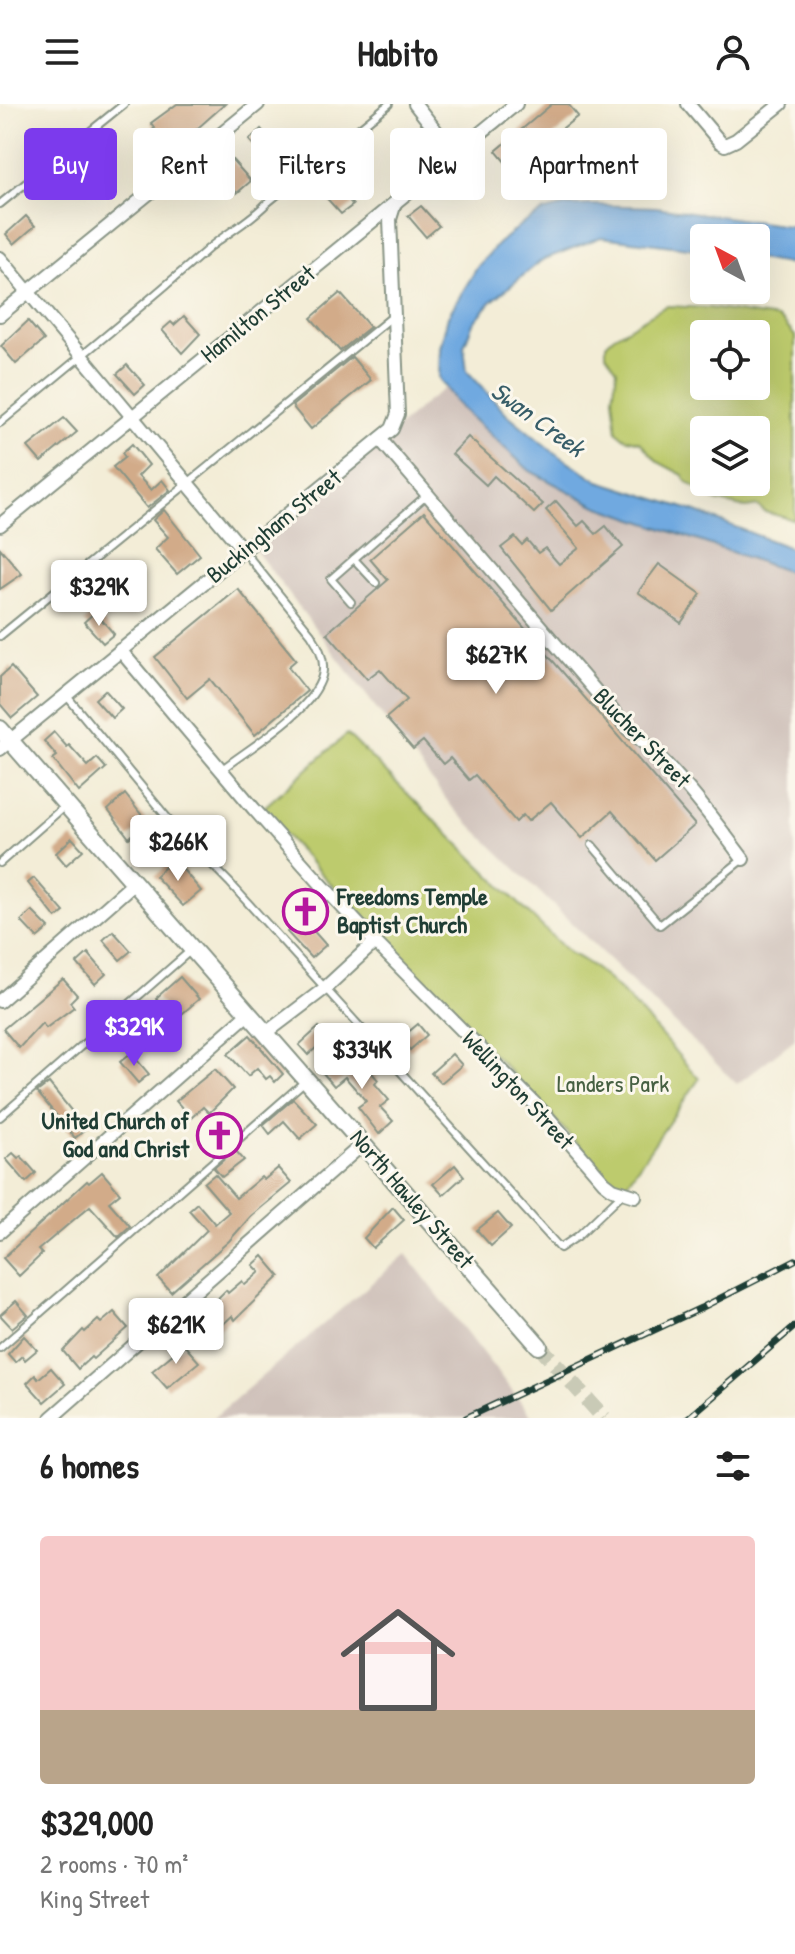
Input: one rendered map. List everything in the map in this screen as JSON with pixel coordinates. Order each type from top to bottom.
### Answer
[{"type":"street","points":[[0,315],[258,104]]},
{"type":"street","points":[[415,104],[434,128]]},
{"type":"street","name":"Hamilton Street","points":[[485,129],[516,104]]},
{"type":"street","points":[[688,104],[725,145],[736,140],[781,104]]},
{"type":"street","name":"Hamilton Street","points":[[0,525],[399,200]]},
{"type":"street","points":[[393,316],[390,219],[395,203]]},
{"type":"street","points":[[0,258],[243,550]]},
{"type":"street","name":"Buckingham Street","points":[[3,739],[66,695],[380,439],[396,422],[393,316]]},
{"type":"street","name":"Blucher Street","points":[[380,439],[628,729],[651,747],[693,792],[743,859]]},
{"type":"street","name":"Wellington Street","points":[[120,650],[221,770],[375,942],[545,1114],[604,1182],[629,1194]]},
{"type":"street","name":"North Hawley Street","points":[[3,739],[66,805],[539,1346]]},
{"type":"street","points":[[0,1001],[134,883]]},
{"type":"street","points":[[266,1033],[324,989],[375,942]]},
{"type":"street","points":[[0,1232],[249,1013]]},
{"type":"street","points":[[51,1418],[364,1143]]},
{"type":"lane","points":[[0,204],[124,104]]},
{"type":"lane","points":[[0,423],[389,104]]},
{"type":"lane","points":[[0,636],[393,316]]},
{"type":"lane","points":[[351,602],[331,579],[428,494]]},
{"type":"lane","points":[[221,770],[277,727],[313,694],[322,676],[323,666],[318,644],[243,550]]},
{"type":"lane","points":[[354,559],[376,583]]},
{"type":"lane","points":[[66,695],[174,826],[230,883],[560,1248],[629,1194]]},
{"type":"lane","points":[[0,863],[66,805]]},
{"type":"lane","points":[[592,845],[660,925],[743,859]]},
{"type":"lane","points":[[0,1117],[192,949]]},
{"type":"lane","points":[[0,1348],[307,1079]]},
{"type":"shaded area","points":[[467,372],[507,414],[552,451],[599,481],[691,510],[795,550],[795,1039],[737,1084],[452,807],[256,551],[429,400]]},
{"type":"shaded area","points":[[406,1254],[533,1418],[213,1418]]},
{"type":"green space","points":[[666,306],[709,308],[777,318],[784,323],[795,336],[795,520],[765,512],[758,506],[746,508],[716,501],[708,496],[770,496],[770,416],[690,416],[690,484],[683,475],[658,462],[640,442],[617,432],[613,397],[617,370],[606,354],[606,344]]},
{"type":"green space","name":"Landers Park","points":[[347,734],[569,953],[586,962],[621,991],[699,1079],[622,1190],[262,809]]},
{"type":"water","points":[[566,206],[656,207],[795,227],[795,265],[770,261],[770,224],[690,224],[690,248],[601,237],[542,260],[492,301],[473,323],[464,346],[467,371],[507,414],[552,451],[599,481],[691,510],[795,550],[795,574],[597,506],[530,471],[461,408],[439,378],[440,348],[448,316],[478,266],[520,225],[545,211]]},
{"type":"building","points":[[177,104],[225,104],[198,128],[155,128],[151,123]]},
{"type":"building","points":[[552,104],[568,104],[578,116],[563,128],[523,128]]},
{"type":"building","points":[[235,163],[251,181],[237,193],[235,191]]},
{"type":"building","points":[[328,200],[349,200],[353,205],[341,214]]},
{"type":"building","points":[[421,206],[439,226],[426,237],[408,216]]},
{"type":"building","points":[[26,216],[35,226],[14,244],[6,234]]},
{"type":"building","points":[[340,293],[370,327],[340,351],[311,318]]},
{"type":"building","points":[[184,316],[200,334],[182,353],[162,330]]},
{"type":"building","points":[[28,321],[44,340],[16,364],[1,346]]},
{"type":"building","points":[[352,357],[371,380],[311,429],[292,406]]},
{"type":"building","points":[[127,365],[145,385],[135,394],[117,374]]},
{"type":"building","points":[[64,418],[77,432],[41,462],[28,447]]},
{"type":"building","points":[[468,437],[543,504],[534,513],[494,476],[486,485],[452,454]]},
{"type":"building","points":[[132,444],[149,465],[138,476],[151,490],[162,480],[170,490],[147,508],[113,467],[125,457],[122,453]]},
{"type":"building","points":[[556,501],[578,526],[584,521],[596,534],[606,526],[623,547],[551,610],[501,548],[515,537],[522,545],[527,540],[538,553],[545,548],[559,564],[579,548],[546,510]]},
{"type":"building","points":[[164,510],[200,555],[177,574],[155,549],[168,537],[153,520]]},
{"type":"building","points":[[424,512],[695,825],[655,860],[612,811],[582,838],[551,802],[528,821],[523,815],[516,822],[475,775],[469,780],[450,758],[443,764],[423,741],[413,749],[386,718],[407,700],[380,669],[367,679],[327,633],[388,580],[370,559]]},
{"type":"building","points":[[0,548],[22,574],[0,589]]},
{"type":"building","points":[[659,564],[701,594],[681,623],[638,592]]},
{"type":"building","points":[[238,589],[296,660],[288,667],[307,691],[255,735],[210,679],[187,698],[155,657]]},
{"type":"building","points":[[95,612],[114,634],[103,643],[84,622]]},
{"type":"building","points":[[11,667],[37,697],[12,718],[0,704],[0,677]]},
{"type":"building","points":[[105,690],[122,709],[112,718],[95,699]]},
{"type":"building","points":[[54,732],[88,766],[97,758],[106,768],[79,792],[53,759],[57,756],[44,741]]},
{"type":"building","points":[[125,794],[147,822],[129,838],[108,810]]},
{"type":"building","points":[[72,838],[83,850],[66,865],[56,853]]},
{"type":"building","points":[[174,859],[201,891],[183,906],[155,876]]},
{"type":"building","points":[[34,878],[64,912],[56,918],[28,883]]},
{"type":"building","points":[[32,911],[49,928],[37,938],[21,921]]},
{"type":"building","points":[[302,918],[326,945],[311,958],[287,932]]},
{"type":"building","points":[[113,931],[131,951],[120,960],[103,940]]},
{"type":"building","points":[[88,953],[106,974],[95,984],[77,963]]},
{"type":"building","points":[[180,977],[199,999],[175,1020],[156,998]]},
{"type":"building","points":[[63,979],[77,995],[70,1002],[74,1007],[46,1028],[42,1023],[19,1048],[3,1029]]},
{"type":"building","points":[[418,1024],[427,1035],[410,1050],[400,1039]]},
{"type":"building","points":[[319,1027],[328,1037],[308,1055],[299,1045]]},
{"type":"building","points":[[250,1035],[283,1074],[275,1082],[270,1076],[266,1079],[257,1068],[248,1076],[228,1054]]},
{"type":"building","points":[[131,1053],[149,1074],[138,1083],[120,1062]]},
{"type":"building","points":[[345,1054],[361,1073],[367,1067],[378,1080],[375,1084],[389,1100],[380,1107],[393,1121],[379,1134],[358,1107],[366,1101],[345,1077],[334,1086],[323,1073]]},
{"type":"building","points":[[452,1054],[462,1065],[441,1083],[431,1073]]},
{"type":"building","points":[[215,1069],[233,1089],[209,1113],[203,1107],[191,1118],[176,1101]]},
{"type":"building","points":[[49,1083],[86,1129],[75,1138],[37,1092]]},
{"type":"building","points":[[293,1099],[317,1124],[300,1139],[284,1121],[270,1134],[263,1125]]},
{"type":"building","points":[[235,1150],[244,1160],[222,1177],[214,1168]]},
{"type":"building","points":[[13,1153],[18,1158],[21,1156],[36,1173],[26,1182],[6,1159]]},
{"type":"building","points":[[455,1165],[464,1176],[443,1195],[433,1184]]},
{"type":"building","points":[[278,1168],[291,1183],[251,1216],[229,1241],[171,1292],[158,1278],[207,1230],[189,1210],[197,1203],[215,1224],[229,1212],[204,1183],[215,1174],[236,1198],[261,1177],[264,1180]]},
{"type":"building","points":[[102,1172],[120,1193],[109,1202],[130,1226],[118,1237],[90,1206],[38,1250],[42,1254],[19,1276],[3,1258],[87,1181],[89,1183]]},
{"type":"building","points":[[393,1207],[404,1220],[373,1248],[364,1238]]},
{"type":"building","points":[[498,1213],[511,1228],[491,1246],[477,1230]]},
{"type":"building","points":[[263,1256],[280,1276],[235,1320],[232,1316],[207,1339],[193,1323],[226,1290],[228,1293],[242,1281],[245,1285],[260,1272],[253,1265]]},
{"type":"building","points":[[16,1301],[28,1315],[12,1328],[0,1315]]},
{"type":"building","points":[[114,1312],[128,1328],[78,1369],[63,1351],[83,1330],[85,1332],[98,1320],[101,1323]]},
{"type":"building","points":[[24,1336],[37,1350],[25,1360],[22,1356],[15,1362],[8,1354]]},
{"type":"building","points":[[184,1345],[199,1362],[167,1388],[152,1371]]},
{"type":"building","points":[[51,1368],[65,1384],[44,1402],[27,1383],[35,1375],[38,1379]]},
{"type":"tunnel","points":[[539,1346],[604,1418]]},
{"type":"railway","points":[[466,1418],[701,1308],[795,1260]]},
{"type":"railway","points":[[688,1418],[795,1326]]},
{"type":"place","name":"Freedoms Temple Baptist Church","points":[[306,911]]},
{"type":"place","name":"United Church of God and Christ","points":[[220,1135]]},
{"type":"water label","name":"Swan Creek","points":[[538,419]]}]
